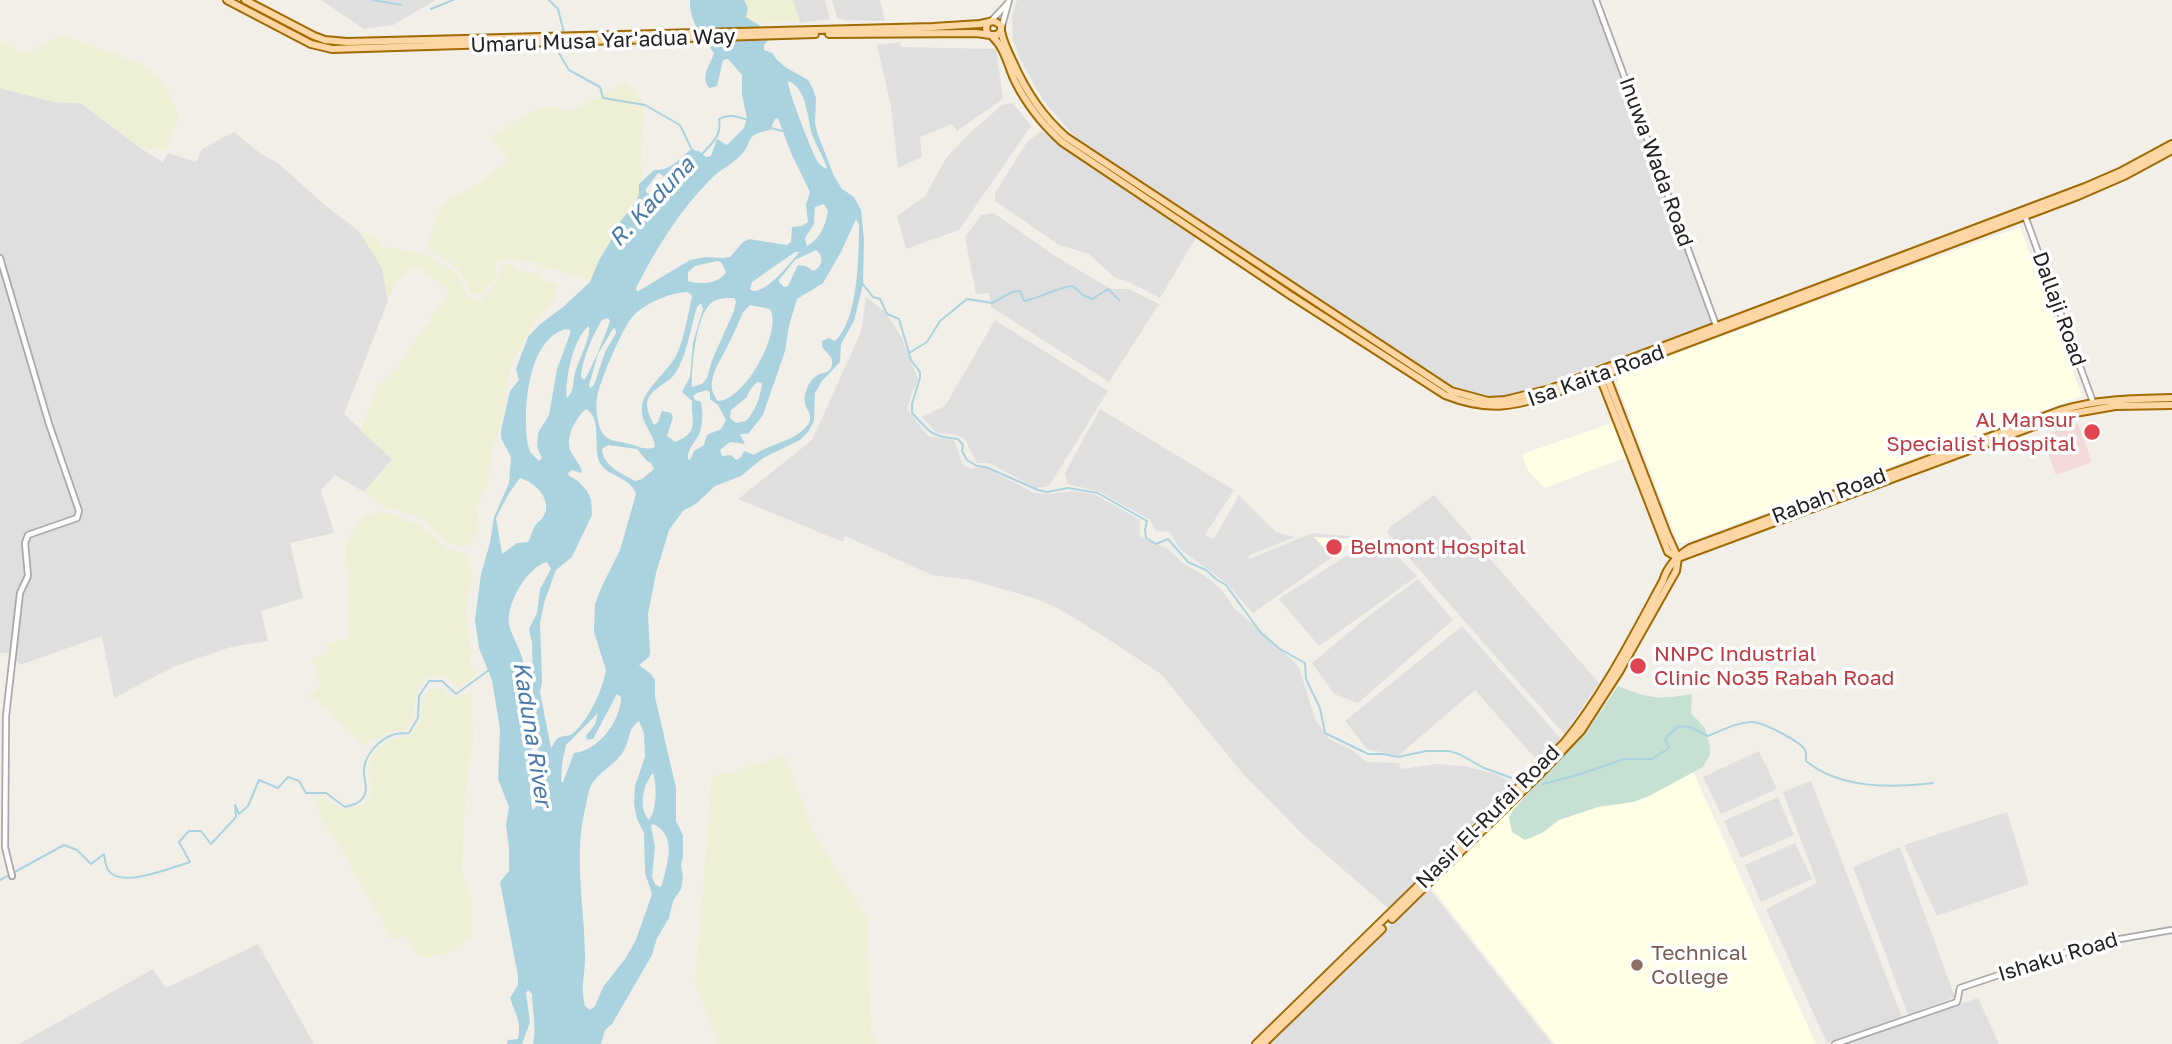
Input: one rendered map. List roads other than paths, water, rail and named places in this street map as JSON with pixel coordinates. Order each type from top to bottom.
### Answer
[{"type":"main road","name":"Umaru Musa Yar'adua Way","points":[[227,0],[311,44],[331,50],[675,36]]},
{"type":"main road","name":"Umaru Musa Yar'adua Way","points":[[245,0],[314,36],[335,41],[827,32],[933,27],[990,21]]},
{"type":"main road","points":[[990,21],[998,22],[1001,29],[997,35],[991,36],[986,29],[990,21]]},
{"type":"main road","name":"Isa Kaita Road","points":[[1001,29],[1018,75],[1035,105],[1060,132],[1088,156],[1290,295],[1445,395],[1488,407],[1506,407],[1558,392],[1601,372],[1621,368],[2099,187],[2172,150]]},
{"type":"main road","name":"Umaru Musa Yar'adua Way","points":[[827,32],[976,33],[991,36]]},
{"type":"main road","name":"Isa Kaita Road","points":[[991,36],[1002,48],[1022,94],[1038,119],[1062,142],[1088,156],[1451,391],[1488,401],[1505,400],[1550,389],[1601,372],[1716,325],[2085,187],[2172,144]]},
{"type":"main road","points":[[1608,388],[1621,368]]},
{"type":"main road","points":[[1601,372],[1678,558]]},
{"type":"main road","points":[[1590,379],[1608,388],[1668,552],[1666,571]]},
{"type":"main road","name":"Rabah Road","points":[[1691,551],[2062,410],[2093,402],[2172,398]]},
{"type":"main road","name":"Rabah Road","points":[[1738,533],[2072,413],[2115,406],[2172,405]]},
{"type":"main road","points":[[1670,544],[1691,551],[1676,571]]},
{"type":"main road","name":"Nasir El-Rufai Road","points":[[1504,806],[1564,743],[1587,713],[1651,603],[1666,571],[1678,558],[1691,551]]},
{"type":"main road","points":[[1668,552],[1678,558]]},
{"type":"main road","name":"Nasir El-Rufai Road","points":[[1256,1044],[1581,731],[1619,672],[1676,571],[1678,558]]},
{"type":"main road","name":"Nasir El-Rufai Road","points":[[1263,1044],[1272,1031]]},
{"type":"street","name":"Inuwa Wada Road","points":[[1597,0],[1716,325]]},
{"type":"street","points":[[990,21],[1009,1]]},
{"type":"street","points":[[1001,29],[1009,1]]},
{"type":"street","name":"Dallaji Road","points":[[2025,216],[2093,402]]},
{"type":"street","points":[[0,258],[79,511],[77,517],[27,535],[25,542],[28,576],[20,593],[6,716],[5,848],[11,874]]},
{"type":"street","name":"Ishaku Road","points":[[1835,1044],[1957,1002],[1960,988],[2051,957],[2100,942],[2172,930]]},
{"type":"water","points":[[690,0],[744,0],[748,8],[746,17],[760,26],[767,35],[764,50],[772,53],[785,67],[808,80],[816,98],[817,132],[834,176],[842,189],[854,197],[861,210],[864,240],[863,284],[854,321],[841,344],[840,362],[815,393],[814,421],[808,432],[800,440],[763,458],[741,476],[715,486],[697,503],[683,511],[669,530],[656,573],[648,614],[649,657],[639,665],[655,680],[655,697],[676,788],[676,821],[683,835],[683,877],[681,889],[673,901],[669,918],[657,938],[652,955],[612,1024],[605,1030],[601,1044],[533,1044],[532,994],[528,990],[526,993],[530,1022],[522,1044],[507,1044],[508,1040],[518,1039],[519,1028],[510,998],[518,985],[518,976],[500,882],[509,871],[506,826],[509,807],[498,779],[500,729],[492,680],[479,648],[475,620],[481,574],[494,517],[509,483],[511,457],[501,438],[501,430],[510,391],[519,380],[516,369],[528,337],[590,282],[620,222],[636,202],[639,184],[654,170],[669,167],[690,150],[699,151],[706,157],[711,156],[717,139],[727,145],[744,128],[747,118],[742,95],[742,75],[728,59],[723,60],[717,86],[709,88],[705,79],[714,53],[697,28]],"holes":[[[788,81],[803,96],[812,134],[827,169],[818,162]],[[778,118],[810,192],[806,205],[808,222],[792,227],[791,242],[787,245],[749,239],[730,257],[690,260],[637,292],[636,288],[644,273],[678,218],[714,176],[740,156],[756,134],[770,130]],[[658,173],[666,180],[667,192],[662,196],[652,197],[646,189]],[[824,204],[828,211],[824,227],[807,246],[805,238],[814,224],[815,207]],[[856,219],[859,225],[853,303],[843,332],[835,341],[829,338],[822,341],[822,347],[831,357],[832,365],[828,371],[814,378],[807,387],[804,400],[810,416],[808,425],[792,437],[754,455],[744,451],[736,460],[731,455],[722,456],[720,450],[730,442],[745,444],[740,434],[748,434],[763,415],[785,351],[797,299],[823,283]],[[816,250],[821,258],[819,267],[813,271],[798,265],[788,286],[784,287],[779,280],[795,260]],[[795,252],[799,252],[778,276],[759,290],[750,289],[752,282]],[[717,261],[721,262],[726,272],[719,279],[704,283],[688,281],[688,272],[695,266]],[[687,292],[692,297],[676,356],[652,387],[642,406],[643,418],[655,447],[645,448],[606,437],[599,423],[596,402],[607,368],[629,321],[645,306],[658,299]],[[734,298],[734,311],[707,378],[702,384],[692,387],[692,368],[701,320],[710,304],[717,300]],[[701,303],[703,309],[693,343],[690,377],[682,392],[692,401],[692,426],[688,435],[675,442],[667,436],[673,417],[671,413],[662,411],[654,425],[647,404],[650,395],[678,370],[697,307]],[[750,305],[770,309],[773,320],[771,333],[759,364],[739,390],[718,401],[712,387],[712,379],[743,312]],[[608,318],[610,321],[605,334],[584,380],[581,377],[582,370],[602,320]],[[589,326],[588,337],[567,398],[569,370],[575,349]],[[615,328],[616,333],[605,352],[594,385],[590,388],[598,354]],[[565,329],[570,330],[557,369],[549,415],[538,433],[537,447],[542,458],[539,461],[530,452],[528,445],[526,415],[530,379],[542,348],[552,336]],[[757,382],[762,383],[757,404],[746,421],[736,423],[730,418],[731,410],[746,398]],[[707,390],[710,399],[718,405],[726,420],[721,429],[707,435],[704,445],[694,451],[690,460],[689,451],[702,425],[701,402],[693,396]],[[586,409],[591,413],[596,425],[599,461],[607,470],[629,484],[636,494],[620,550],[595,604],[594,632],[606,670],[602,686],[594,705],[578,729],[556,740],[551,748],[540,692],[540,622],[556,570],[572,557],[592,515],[591,499],[587,491],[568,473],[572,470],[582,473],[569,447],[572,429]],[[608,445],[637,449],[654,469],[635,481],[606,460],[602,449]],[[520,478],[541,493],[545,499],[546,511],[528,542],[517,543],[502,554],[496,518]],[[547,562],[551,569],[540,589],[537,613],[529,629],[532,643],[533,695],[528,699],[523,661],[509,624],[511,607],[519,587],[532,571]],[[617,694],[621,697],[612,725],[591,747],[574,753],[561,782],[566,745],[598,713],[595,724],[586,736],[587,740],[593,739]],[[639,721],[644,733],[645,757],[635,786],[634,804],[644,833],[645,873],[652,894],[636,940],[590,1010],[585,1006],[583,994],[585,940],[580,868],[581,832],[590,788],[597,777],[622,754],[631,730]],[[533,741],[540,755],[543,776],[541,796],[533,810],[531,754]],[[653,773],[654,810],[649,820],[644,809],[643,796],[647,783]],[[653,824],[666,835],[669,851],[662,885],[660,887],[652,877],[655,847],[651,826]]]},
{"type":"waterway","points":[[373,0],[401,5]]},
{"type":"waterway","points":[[431,9],[453,0]]},
{"type":"waterway","points":[[549,0],[558,9],[564,33]]},
{"type":"waterway","name":"R. Kaduna","points":[[562,45],[557,50],[569,70],[600,87],[603,98],[645,105],[680,125],[694,151]]},
{"type":"waterway","points":[[703,153],[718,134],[719,119],[730,116],[749,120]]},
{"type":"waterway","points":[[771,128],[782,131]]},
{"type":"waterway","points":[[862,283],[873,297],[880,299],[887,314],[899,319],[911,360],[920,372],[912,413],[927,429],[942,437],[958,439],[963,445],[962,451],[967,460],[977,466],[986,467],[1038,490],[1047,492],[1068,488],[1098,493],[1147,521],[1146,538],[1156,544],[1168,539],[1188,562],[1206,570],[1226,585],[1261,633],[1280,649],[1305,663],[1306,679],[1320,708],[1325,733],[1368,754],[1398,757],[1426,751],[1449,751],[1520,781]]},
{"type":"waterway","points":[[909,353],[927,342],[940,321],[967,299],[992,303],[1012,292],[1020,291],[1024,301],[1073,286],[1092,299],[1108,289],[1119,300]]},
{"type":"waterway","points":[[0,880],[64,845],[77,850],[91,864],[104,854],[108,870],[122,878],[143,876],[190,862],[179,842],[189,831],[201,831],[211,844],[236,817],[235,805],[239,814],[248,806],[259,780],[278,788],[288,777],[299,781],[306,793],[326,793],[345,807],[355,804],[365,794],[364,769],[370,753],[387,737],[409,733],[418,718],[419,696],[429,681],[442,681],[456,694],[489,670]]},
{"type":"waterway","points":[[1543,784],[1624,759],[1652,759],[1669,748],[1665,739],[1678,726],[1690,727],[1708,736],[1734,725],[1751,722],[1771,728],[1796,742],[1805,750],[1806,761],[1834,777],[1883,786],[1933,783]]},
{"type":"place","name":"Al Mansur Specialist Hospital","points":[[2092,432]]},
{"type":"place","name":"Belmont Hospital","points":[[1334,547]]},
{"type":"place","name":"NNPC Industrial Clinic No35 Rabah Road","points":[[1638,666]]},
{"type":"place","name":"Technical College","points":[[1637,965]]},
{"type":"water label","name":"Kaduna River","points":[[532,734]]}]
